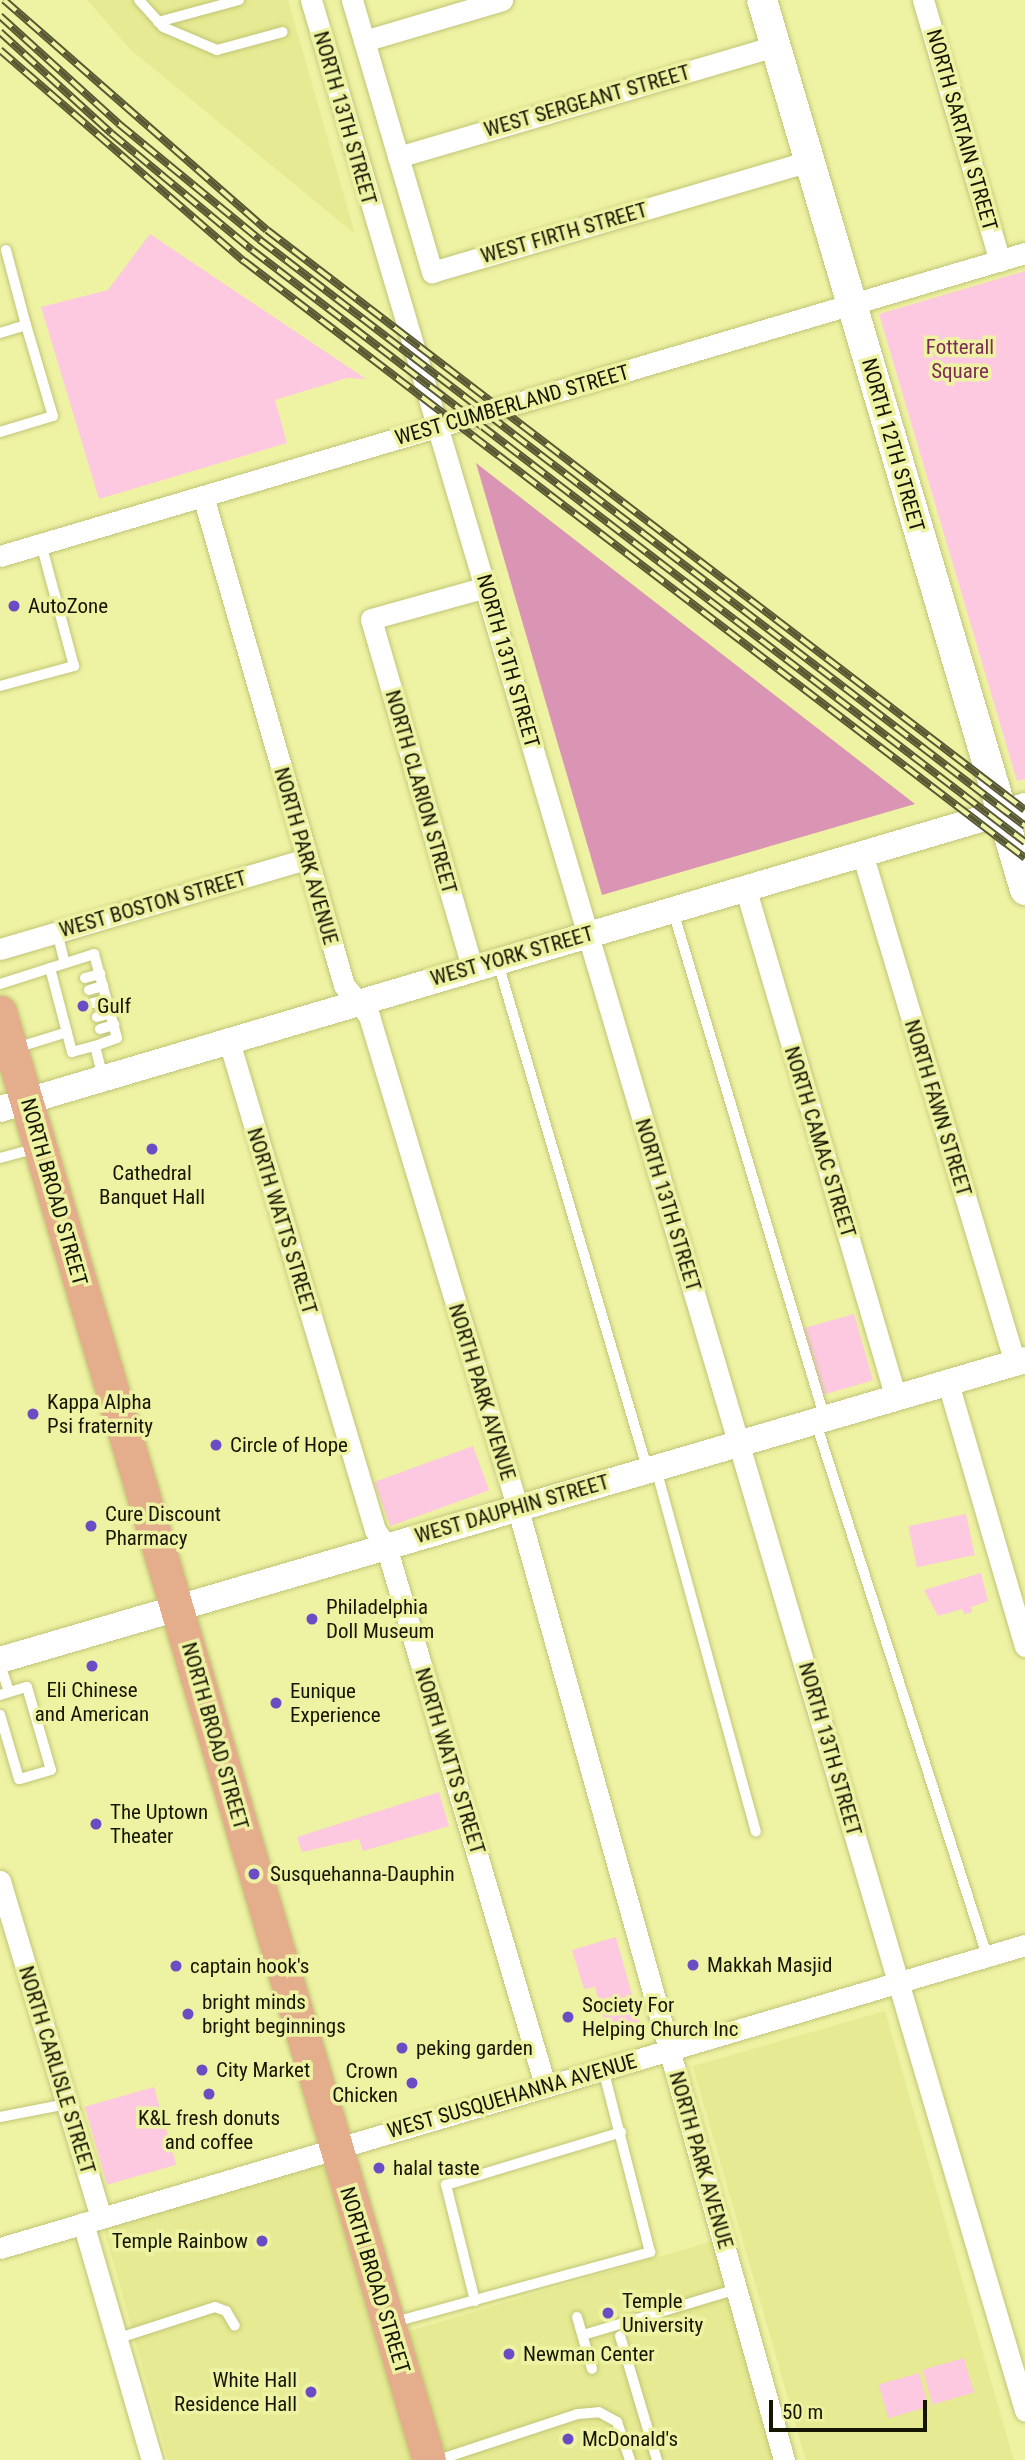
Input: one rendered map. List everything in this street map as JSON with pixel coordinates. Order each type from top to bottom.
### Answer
[{"type":"main road","name":"NORTH 12TH STREET","points":[[762,0],[852,304],[1013,809],[1025,890]]},
{"type":"main road","name":"NORTH BROAD STREET","points":[[0,1012],[11,1049],[14,1105],[41,1147],[429,2460]]},
{"type":"street","name":"NORTH 13TH STREET","points":[[312,0],[1025,2410]]},
{"type":"street","name":"NORTH 13TH STREET","points":[[352,0],[398,157]]},
{"type":"street","points":[[364,41],[502,0]]},
{"type":"street","name":"NORTH SARTAIN STREET","points":[[923,0],[1000,261]]},
{"type":"street","name":"WEST SERGEANT STREET","points":[[398,157],[776,46]]},
{"type":"street","name":"WEST FIRTH STREET","points":[[398,157],[432,272],[810,160]]},
{"type":"street","name":"WEST CUMBERLAND STREET","points":[[0,556],[1025,253]]},
{"type":"street","name":"NORTH PARK AVENUE","points":[[203,496],[344,985],[369,1016],[516,1506],[784,2460]]},
{"type":"street","name":"NORTH CLARION STREET","points":[[472,967],[373,618],[486,587]]},
{"type":"street","name":"WEST YORK STREET","points":[[14,1105],[228,1038],[1013,809]]},
{"type":"street","name":"NORTH FAWN STREET","points":[[862,853],[1020,1361]]},
{"type":"street","name":"WEST BOSTON STREET","points":[[0,949],[306,859]]},
{"type":"street","name":"NORTH CAMAC STREET","points":[[744,887],[896,1398]]},
{"type":"street","name":"NORTH WATTS STREET","points":[[228,1038],[375,1530],[386,1546],[545,2085]]},
{"type":"street","name":"WEST DAUPHIN STREET","points":[[0,1662],[516,1506],[652,1470],[1020,1361]]},
{"type":"street","points":[[948,1383],[1025,1646]]},
{"type":"street","name":"NORTH CARLISLE STREET","points":[[0,1881],[66,2104],[116,2339],[152,2460]]},
{"type":"street","name":"WEST SUSQUEHANNA AVENUE","points":[[0,2248],[1025,1945]]},
{"type":"lane","points":[[139,0],[158,22],[217,50],[283,32]]},
{"type":"lane","points":[[158,22],[239,0]]},
{"type":"lane","points":[[0,432],[53,416],[6,250]]},
{"type":"lane","points":[[0,333],[26,325]]},
{"type":"lane","points":[[0,686],[74,666],[41,544]]},
{"type":"lane","points":[[673,909],[820,1420],[987,1956]]},
{"type":"lane","points":[[57,932],[65,963]]},
{"type":"lane","points":[[0,984],[65,963],[94,954],[117,1038],[72,1052],[61,1012],[64,997],[61,985],[50,968]]},
{"type":"lane","points":[[497,960],[652,1470],[756,1831]]},
{"type":"lane","points":[[85,978],[100,974]]},
{"type":"lane","points":[[89,990],[103,986]]},
{"type":"lane","points":[[93,1003],[107,1000]]},
{"type":"lane","points":[[61,1012],[74,1009]]},
{"type":"lane","points":[[97,1017],[111,1013]]},
{"type":"lane","points":[[100,1029],[114,1026]]},
{"type":"lane","points":[[11,1049],[79,1028]]},
{"type":"lane","points":[[95,1046],[103,1077]]},
{"type":"lane","points":[[0,1158],[41,1147]]},
{"type":"lane","points":[[0,1662],[4,1693],[27,1687],[51,1770],[19,1779],[0,1715]]},
{"type":"lane","points":[[388,2323],[650,2252],[603,2069]]},
{"type":"lane","points":[[0,2117],[66,2104]]},
{"type":"lane","points":[[475,2301],[446,2185],[621,2132]]},
{"type":"lane","points":[[583,2334],[737,2289]]},
{"type":"lane","points":[[116,2339],[215,2307],[226,2311],[235,2326]]},
{"type":"lane","points":[[577,2317],[592,2369]]},
{"type":"lane","points":[[620,2336],[657,2460]]},
{"type":"lane","points":[[438,2460],[578,2414],[599,2412],[617,2423],[630,2460]]},
{"type":"shaded area","points":[[87,0],[288,0],[355,234],[131,50]]},
{"type":"shaded area","points":[[476,463],[915,804],[602,895]]},
{"type":"shaded area","points":[[885,2011],[1014,2460],[806,2460],[693,2066]]},
{"type":"shaded area","name":"Temple University","points":[[336,2147],[392,2336],[723,2238],[784,2460],[168,2460],[101,2218]]},
{"type":"green space","points":[[150,234],[366,379],[347,378],[275,400],[287,443],[99,499],[41,307],[108,290]]},
{"type":"green space","name":"Fotterall Square","points":[[1025,271],[1025,779],[1017,781],[879,314]]},
{"type":"green space","points":[[854,1314],[873,1380],[823,1395],[804,1328]]},
{"type":"green space","points":[[473,1446],[489,1490],[390,1526],[374,1482]]},
{"type":"green space","points":[[966,1514],[975,1555],[917,1567],[908,1526]]},
{"type":"green space","points":[[981,1573],[988,1601],[971,1607],[972,1612],[964,1614],[962,1609],[938,1616],[924,1590]]},
{"type":"green space","points":[[439,1792],[449,1826],[363,1851],[359,1839],[302,1852],[297,1837]]},
{"type":"green space","points":[[616,1937],[640,2024],[607,2033],[595,1987],[584,1989],[572,1950]]},
{"type":"green space","points":[[154,2087],[176,2165],[107,2185],[85,2107]]},
{"type":"green space","points":[[964,2358],[974,2393],[933,2404],[923,2370]]},
{"type":"green space","points":[[919,2373],[929,2407],[888,2418],[879,2385]]},
{"type":"railway","points":[[4,0],[267,230],[1025,810]]},
{"type":"railway","points":[[0,16],[119,124],[260,240],[1025,826]]},
{"type":"railway","points":[[0,32],[111,133],[252,250],[1025,842]]},
{"type":"railway","points":[[0,50],[244,261],[1025,858]]},
{"type":"place","name":"AutoZone","points":[[14,606]]},
{"type":"place","name":"Gulf","points":[[83,1006]]},
{"type":"place","name":"Cathedral Banquet Hall","points":[[152,1149]]},
{"type":"place","name":"Kappa Alpha Psi fraternity","points":[[33,1414]]},
{"type":"place","name":"Circle of Hope","points":[[216,1445]]},
{"type":"place","name":"Cure Discount Pharmacy","points":[[91,1526]]},
{"type":"place","name":"Philadelphia Doll Museum","points":[[312,1619]]},
{"type":"place","name":"Eli Chinese and American","points":[[92,1666]]},
{"type":"place","name":"Eunique Experience","points":[[276,1703]]},
{"type":"place","name":"The Uptown Theater","points":[[96,1824]]},
{"type":"place","name":"Susquehanna-Dauphin","points":[[254,1874]]},
{"type":"place","name":"Makkah Masjid","points":[[693,1965]]},
{"type":"place","name":"captain hook's","points":[[176,1966]]},
{"type":"place","name":"bright minds bright beginnings","points":[[188,2014]]},
{"type":"place","name":"Society For Helping Church Inc","points":[[568,2017]]},
{"type":"place","name":"peking garden","points":[[402,2048]]},
{"type":"place","name":"City Market","points":[[202,2070]]},
{"type":"place","name":"Crown Chicken","points":[[412,2083]]},
{"type":"place","name":"K&L fresh donuts and coffee","points":[[209,2094]]},
{"type":"place","name":"halal taste","points":[[379,2168]]},
{"type":"place","name":"Temple Rainbow","points":[[262,2241]]},
{"type":"place","name":"Temple University","points":[[608,2313]]},
{"type":"place","name":"Newman Center","points":[[509,2354]]},
{"type":"place","name":"White Hall Residence Hall","points":[[311,2392]]},
{"type":"place","name":"McDonald's","points":[[568,2439]]}]
